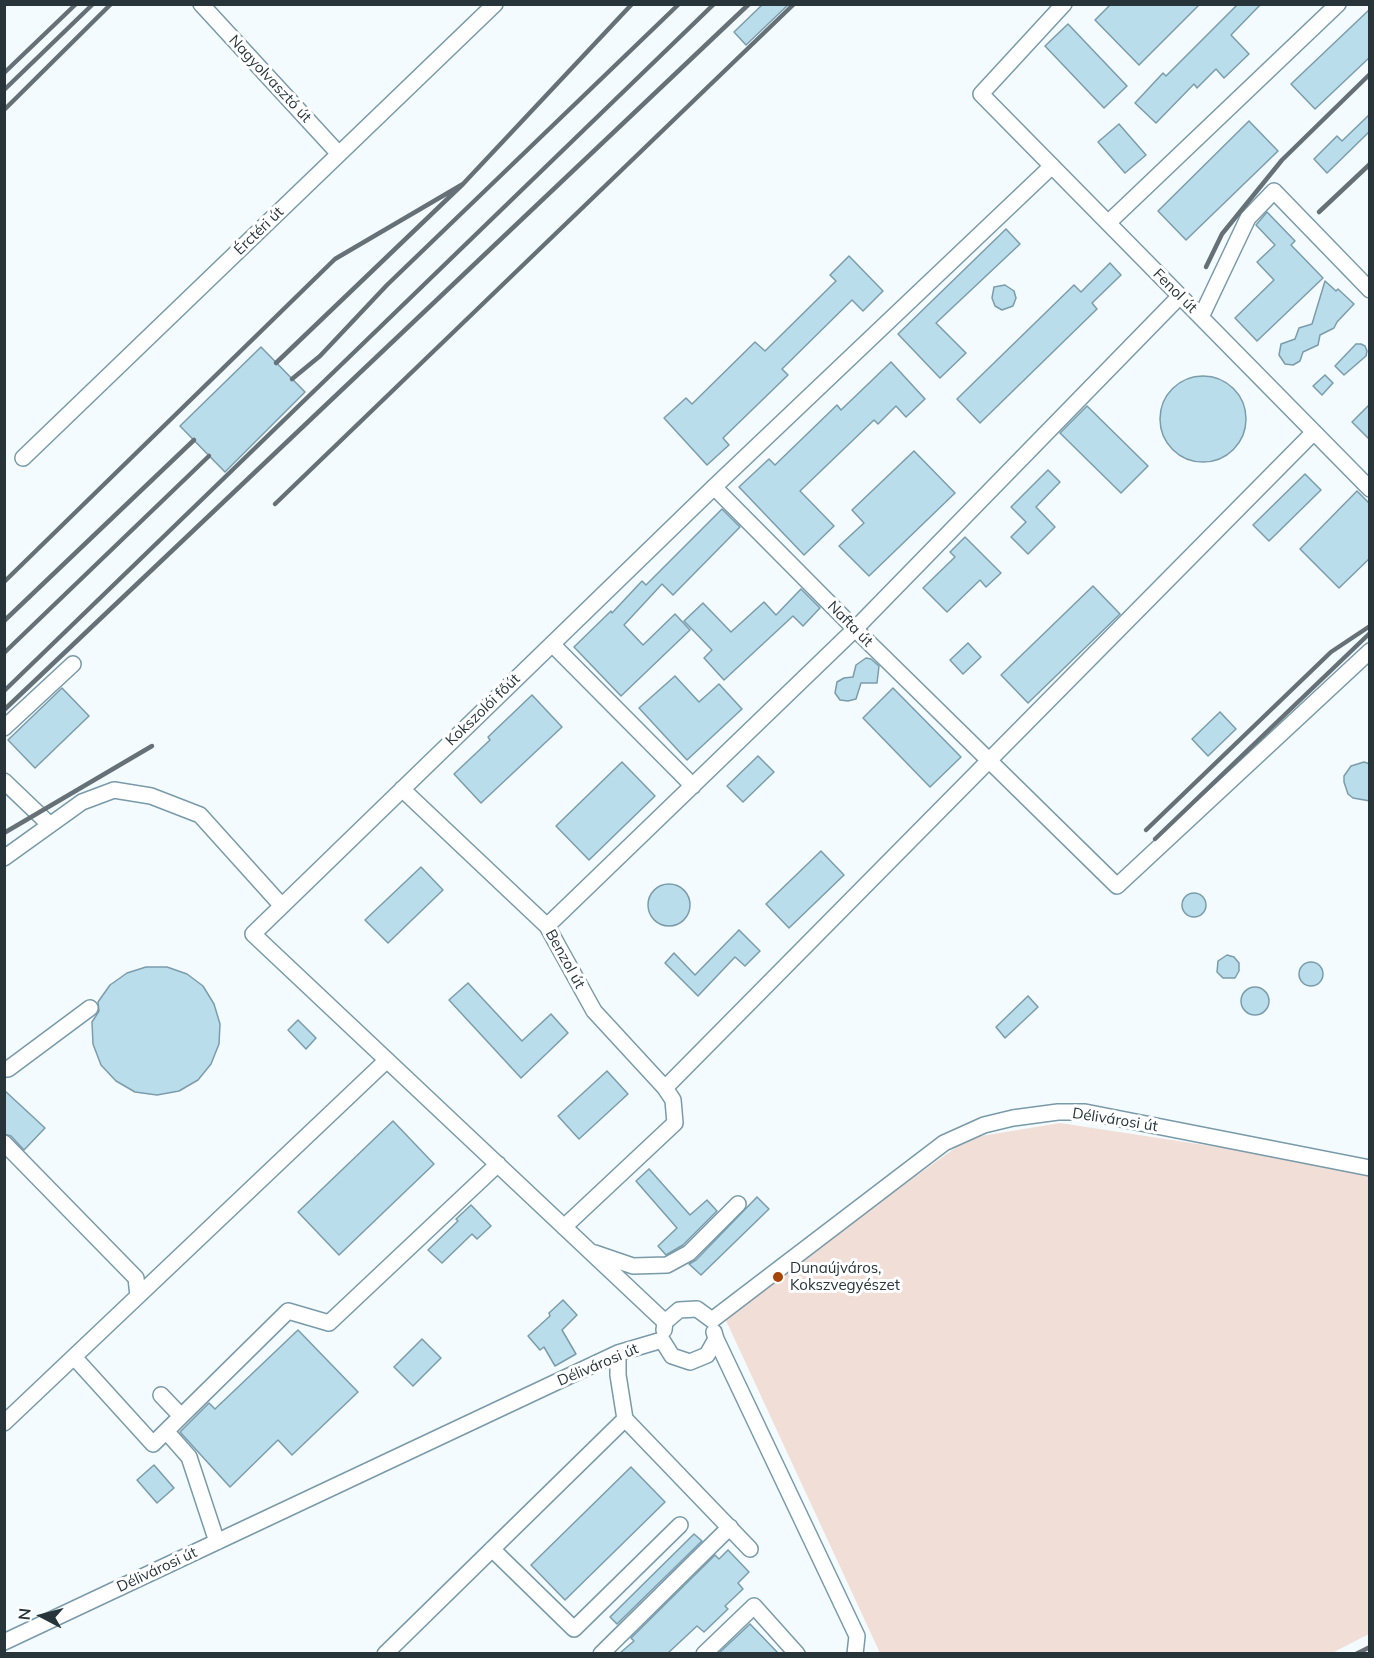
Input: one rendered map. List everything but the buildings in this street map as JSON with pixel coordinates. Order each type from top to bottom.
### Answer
[{"type":"street","name":"Nagyolvasztó út","points":[[201,4],[339,154]]},
{"type":"street","name":"Érctéri út","points":[[23,458],[495,4]]},
{"type":"street","name":"Fenol út","points":[[1064,4],[981,94],[1368,484]]},
{"type":"street","points":[[1108,223],[1338,4]]},
{"type":"street","name":"Kokszolói főút","points":[[387,1060],[253,934],[714,487],[1052,166]]},
{"type":"street","points":[[1201,317],[1248,218],[1274,191],[1370,290]]},
{"type":"street","points":[[547,926],[855,630],[1180,296]]},
{"type":"street","points":[[665,1088],[1314,432]]},
{"type":"street","name":"Nafta út","points":[[714,487],[855,630],[1117,886],[1370,651]]},
{"type":"street","points":[[552,644],[693,786]]},
{"type":"street","points":[[4,728],[73,664]]},
{"type":"street","points":[[4,781],[50,825]]},
{"type":"street","name":"Benzol út","points":[[402,789],[547,926],[594,1011],[665,1088],[673,1100],[675,1124],[564,1227]]},
{"type":"street","points":[[4,858],[82,802],[114,790],[151,796],[200,815],[282,906]]},
{"type":"street","points":[[4,1069],[8,1069],[90,1008]]},
{"type":"street","points":[[4,1423],[387,1060],[665,1322]]},
{"type":"street","name":"Délivárosi út","points":[[712,1320],[944,1143],[984,1125],[1013,1118],[1058,1112],[1085,1112],[1370,1168]]},
{"type":"street","points":[[4,1143],[136,1278],[138,1296]]},
{"type":"street","points":[[74,1357],[153,1444],[288,1311],[329,1323],[498,1164]]},
{"type":"street","points":[[590,1251],[633,1266],[667,1265],[689,1252],[738,1204]]},
{"type":"street","points":[[716,1339],[707,1355],[690,1362],[672,1356],[662,1340],[665,1322],[679,1310],[697,1309],[712,1320],[716,1339],[857,1636],[855,1653]]},
{"type":"street","name":"Délivárosi út","points":[[4,1642],[618,1353],[662,1340]]},
{"type":"street","points":[[618,1353],[618,1375],[626,1419],[750,1549]]},
{"type":"street","points":[[162,1395],[181,1416]]},
{"type":"street","points":[[385,1653],[626,1419]]},
{"type":"street","points":[[166,1431],[189,1457],[217,1542]]},
{"type":"street","points":[[492,1549],[574,1629],[680,1525]]},
{"type":"street","points":[[601,1653],[730,1527]]},
{"type":"street","points":[[704,1653],[754,1606],[797,1653]]},
{"type":"shaded area","points":[[1060,1123],[1369,1170],[1369,1634],[1330,1654],[880,1653],[723,1314],[969,1138]]},
{"type":"railway","points":[[4,73],[76,4]]},
{"type":"railway","points":[[4,90],[93,4]]},
{"type":"railway","points":[[4,110],[111,4]]},
{"type":"railway","points":[[276,363],[463,184],[632,4]]},
{"type":"railway","points":[[292,379],[320,356],[387,285],[679,4]]},
{"type":"railway","points":[[4,691],[714,4]]},
{"type":"railway","points":[[4,710],[749,4]]},
{"type":"railway","points":[[275,504],[794,4]]},
{"type":"railway","points":[[1206,267],[1222,234],[1282,160],[1370,74]]},
{"type":"railway","points":[[1319,212],[1370,164]]},
{"type":"railway","points":[[4,582],[335,259],[463,184]]},
{"type":"railway","points":[[4,621],[194,440]]},
{"type":"railway","points":[[4,653],[209,456]]},
{"type":"railway","points":[[1146,830],[1331,652],[1370,626]]},
{"type":"railway","points":[[1155,839],[1370,633]]},
{"type":"railway","points":[[4,833],[152,746]]},
{"type":"railway","points":[[1356,1654],[1370,1647]]},
{"type":"place","name":"Dunaújváros, Kokszvegyészet","points":[[778,1277]]}]
